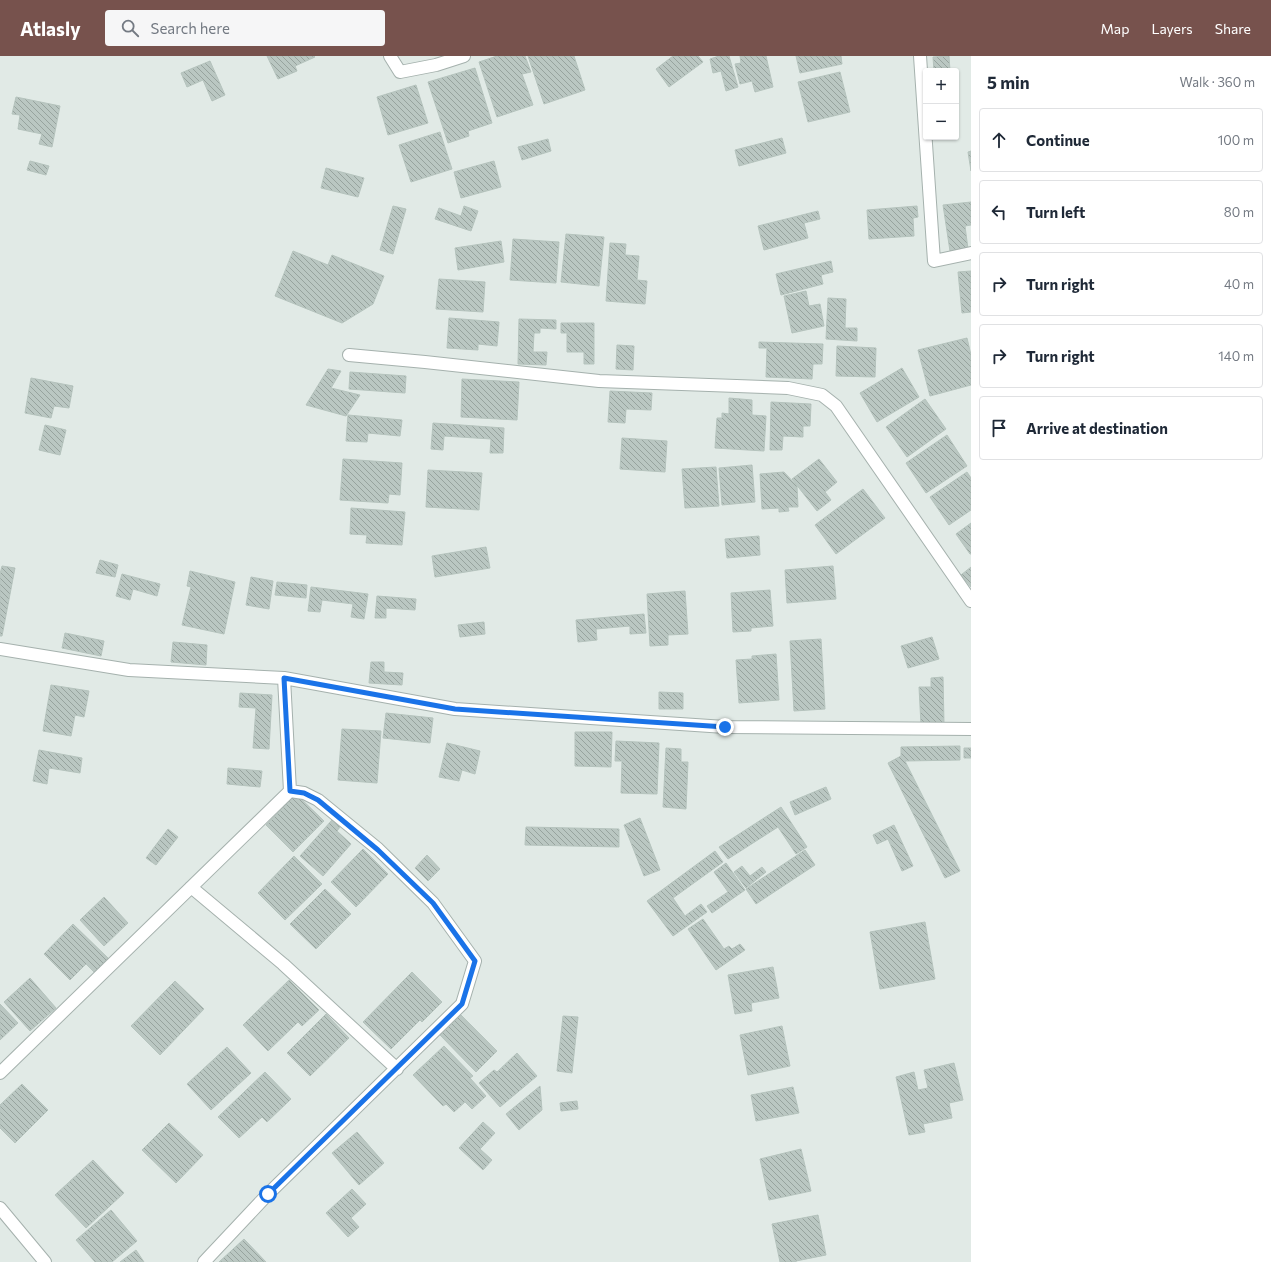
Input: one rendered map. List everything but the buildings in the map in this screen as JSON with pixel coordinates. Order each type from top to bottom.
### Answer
[{"type":"street","points":[[390,56],[400,72],[436,65],[464,56]]},
{"type":"street","points":[[920,56],[934,261],[971,253]]},
{"type":"street","points":[[349,355],[600,381],[788,388],[822,395],[836,406],[971,601]]},
{"type":"street","points":[[0,649],[128,670],[284,678],[455,709],[725,727],[971,729]]},
{"type":"street","points":[[0,1073],[290,791],[284,678]]},
{"type":"street","points":[[204,1262],[268,1194],[462,1004],[475,961],[433,903],[378,850],[318,800],[304,793],[290,791]]},
{"type":"street","points":[[191,887],[283,964],[397,1069]]},
{"type":"street","points":[[0,1208],[45,1262]]},
{"type":"route","points":[[268,1194],[462,1004],[475,961],[433,903],[378,850],[318,800],[304,793],[290,791],[284,678],[455,709],[725,727]]}]
